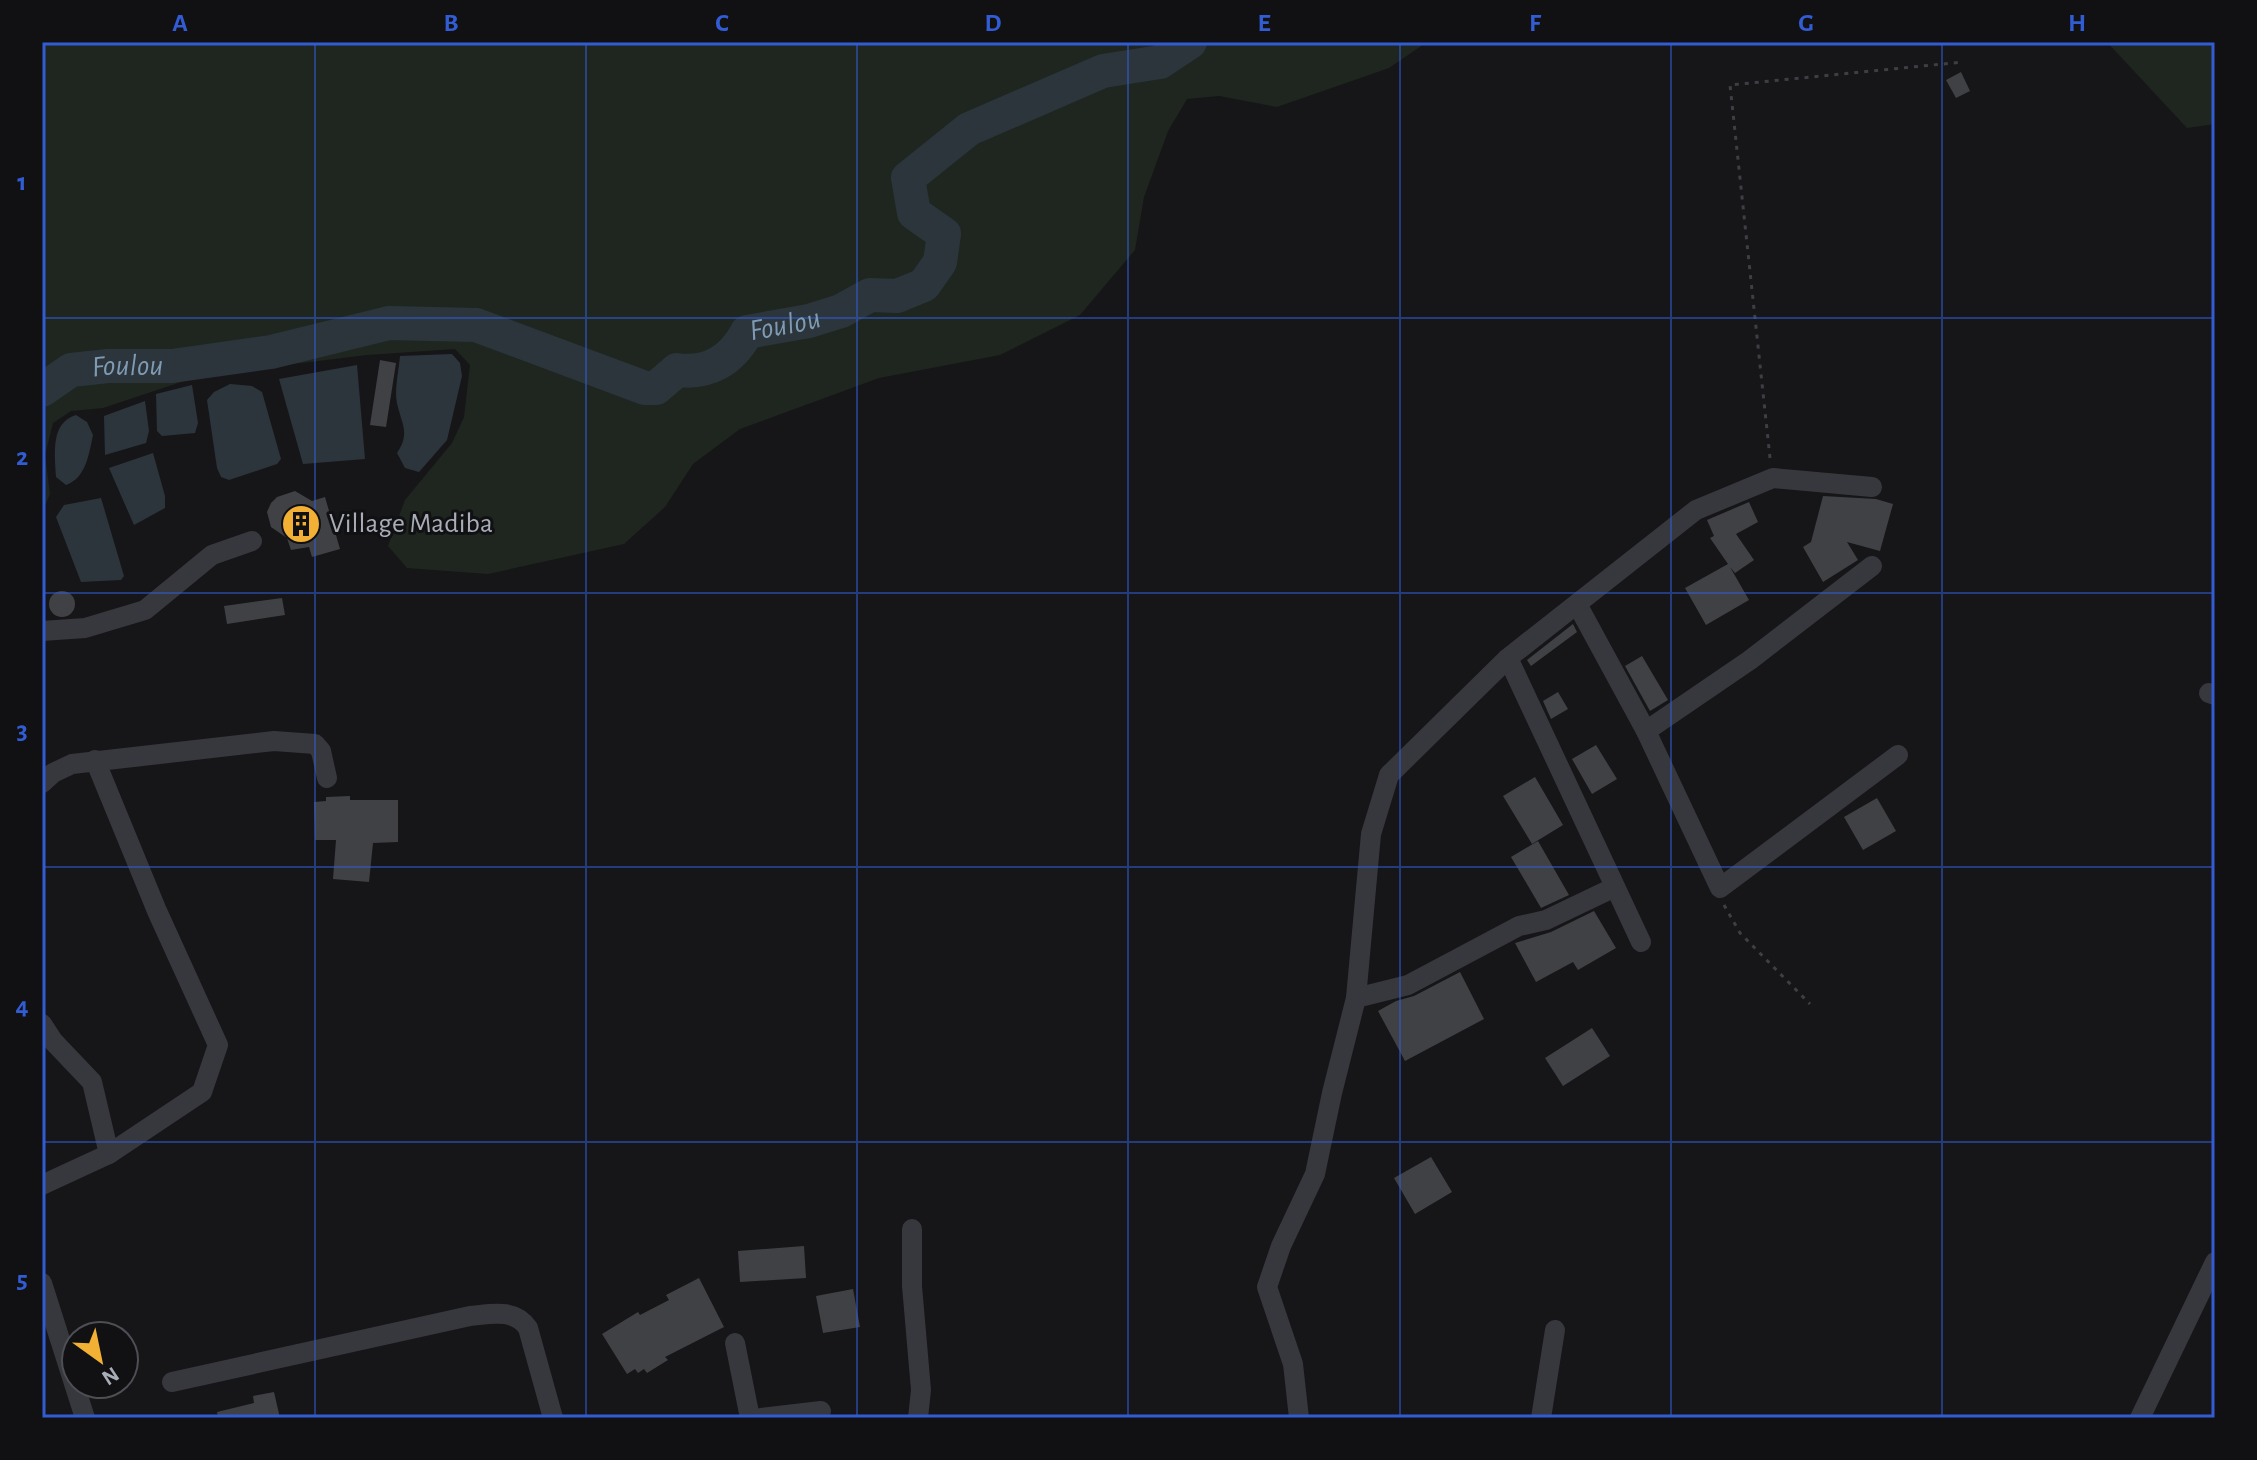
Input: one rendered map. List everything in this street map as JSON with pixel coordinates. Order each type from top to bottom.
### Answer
[{"type":"street","points":[[1299,1418],[1293,1364],[1267,1287],[1281,1246],[1315,1174],[1356,998],[1371,834],[1389,775],[1508,658],[1696,510],[1773,478],[1872,487]]},
{"type":"street","points":[[42,631],[85,628],[145,610],[212,555],[252,541]]},
{"type":"street","points":[[1646,731],[1750,660],[1872,566]]},
{"type":"street","points":[[1577,604],[1646,731],[1720,888],[1898,755]]},
{"type":"street","points":[[1508,658],[1641,942]]},
{"type":"street","points":[[42,783],[53,773],[72,764],[274,741],[315,744],[321,751],[327,778]]},
{"type":"street","points":[[42,1185],[109,1154],[202,1092],[218,1045],[157,911],[95,760]]},
{"type":"street","points":[[1356,998],[1408,985],[1519,926],[1546,920],[1615,887]]},
{"type":"street","points":[[42,1024],[53,1041],[92,1082],[109,1154]]},
{"type":"street","points":[[912,1229],[912,1286],[921,1390],[918,1418]]},
{"type":"street","points":[[2140,1418],[2215,1262]]},
{"type":"street","points":[[42,1283],[85,1418]]},
{"type":"street","points":[[172,1382],[470,1316],[513,1315],[528,1328],[553,1418]]},
{"type":"street","points":[[1541,1418],[1555,1330]]},
{"type":"street","points":[[735,1343],[750,1418]]},
{"type":"street","points":[[761,1418],[821,1411]]},
{"type":"path","points":[[1773,478],[1730,85],[1963,62]]},
{"type":"path","points":[[1720,888],[1725,910],[1740,933],[1810,1004]]},
{"type":"shaded area","points":[[42,42],[1427,42],[1389,68],[1277,107],[1219,96],[1187,99],[1168,131],[1144,197],[1135,250],[1080,315],[1000,355],[879,378],[740,429],[693,464],[665,507],[624,544],[488,574],[407,568],[388,546],[405,500],[452,443],[464,417],[470,365],[455,349],[367,355],[202,375],[103,408],[71,411],[53,423],[45,455],[50,494],[42,513]]},
{"type":"shaded area","points":[[2107,42],[2215,42],[2215,124],[2187,128]]},
{"type":"shaded area","points":[[452,354],[460,363],[462,376],[447,440],[419,472],[405,468],[397,453],[404,434],[396,398],[400,356]]},
{"type":"shaded area","points":[[357,365],[365,459],[303,464],[279,379]]},
{"type":"shaded area","points":[[230,384],[252,386],[262,392],[281,459],[277,464],[229,480],[221,477],[217,468],[207,400],[214,392]]},
{"type":"shaded area","points":[[192,385],[198,423],[195,433],[162,436],[157,431],[156,394]]},
{"type":"shaded area","points":[[145,401],[149,431],[146,443],[105,455],[104,416]]},
{"type":"shaded area","points":[[76,415],[87,422],[93,435],[82,471],[66,485],[56,477],[56,440],[62,425]]},
{"type":"shaded area","points":[[153,453],[165,496],[165,508],[134,525],[109,468]]},
{"type":"shaded area","points":[[101,498],[124,576],[121,580],[81,582],[56,517],[64,505]]},
{"type":"building","points":[[1961,72],[1970,91],[1956,98],[1946,80]]},
{"type":"building","points":[[380,360],[396,363],[386,427],[370,425]]},
{"type":"building","name":"Village Madiba","points":[[295,491],[312,501],[325,497],[340,549],[312,557],[309,547],[291,550],[287,538],[271,527],[267,512],[271,503],[277,497]]},
{"type":"building","points":[[1823,496],[1876,499],[1893,504],[1880,551],[1847,542],[1858,560],[1823,582],[1803,547],[1811,542]]},
{"type":"building","points":[[1749,502],[1758,522],[1736,534],[1754,560],[1735,573],[1730,567],[1749,600],[1706,625],[1685,588],[1728,564],[1710,538],[1714,536],[1707,520]]},
{"type":"building","points":[[62,591],[71,595],[75,604],[71,613],[62,617],[53,613],[49,604],[53,595]]},
{"type":"building","points":[[282,598],[285,615],[227,624],[224,606]]},
{"type":"building","points":[[1573,624],[1577,632],[1531,666],[1527,660]]},
{"type":"building","points":[[1642,656],[1668,700],[1650,711],[1625,666]]},
{"type":"building","points":[[1558,692],[1568,709],[1551,719],[1543,701]]},
{"type":"building","points":[[1596,745],[1617,779],[1592,794],[1572,759]]},
{"type":"building","points":[[1535,777],[1563,825],[1532,844],[1503,796]]},
{"type":"building","points":[[350,796],[350,800],[398,800],[398,842],[373,843],[369,882],[333,879],[336,840],[315,840],[314,802],[326,801],[326,797]]},
{"type":"building","points":[[1877,798],[1896,831],[1863,850],[1844,817]]},
{"type":"building","points":[[1538,841],[1569,895],[1541,908],[1511,857]]},
{"type":"building","points":[[1594,911],[1616,948],[1578,970],[1573,962],[1536,982],[1515,943],[1551,932]]},
{"type":"building","points":[[1460,972],[1484,1019],[1405,1061],[1378,1011]]},
{"type":"building","points":[[1592,1028],[1610,1056],[1563,1086],[1545,1058]]},
{"type":"building","points":[[1431,1157],[1452,1192],[1415,1214],[1394,1178]]},
{"type":"building","points":[[804,1246],[806,1278],[740,1282],[738,1251]]},
{"type":"building","points":[[699,1278],[724,1327],[665,1357],[668,1360],[647,1373],[644,1369],[638,1373],[635,1369],[627,1374],[602,1334],[638,1312],[640,1315],[669,1300],[666,1295]]},
{"type":"building","points":[[853,1289],[860,1327],[823,1333],[816,1296]]},
{"type":"building","points":[[274,1392],[280,1418],[218,1418],[217,1412],[254,1403],[253,1396]]},
{"type":"waterway","name":"Foulou","points":[[42,390],[71,370],[108,366],[172,366],[271,352],[389,323],[476,325],[645,388],[656,388],[677,370],[699,370],[718,363],[734,350],[747,332],[809,321],[841,311],[870,295],[897,296],[924,285],[940,262],[944,234],[914,213],[908,178],[969,129],[1103,71],[1160,62],[1190,42]]},
{"type":"place","name":"Village Madiba","points":[[301,524]]}]
